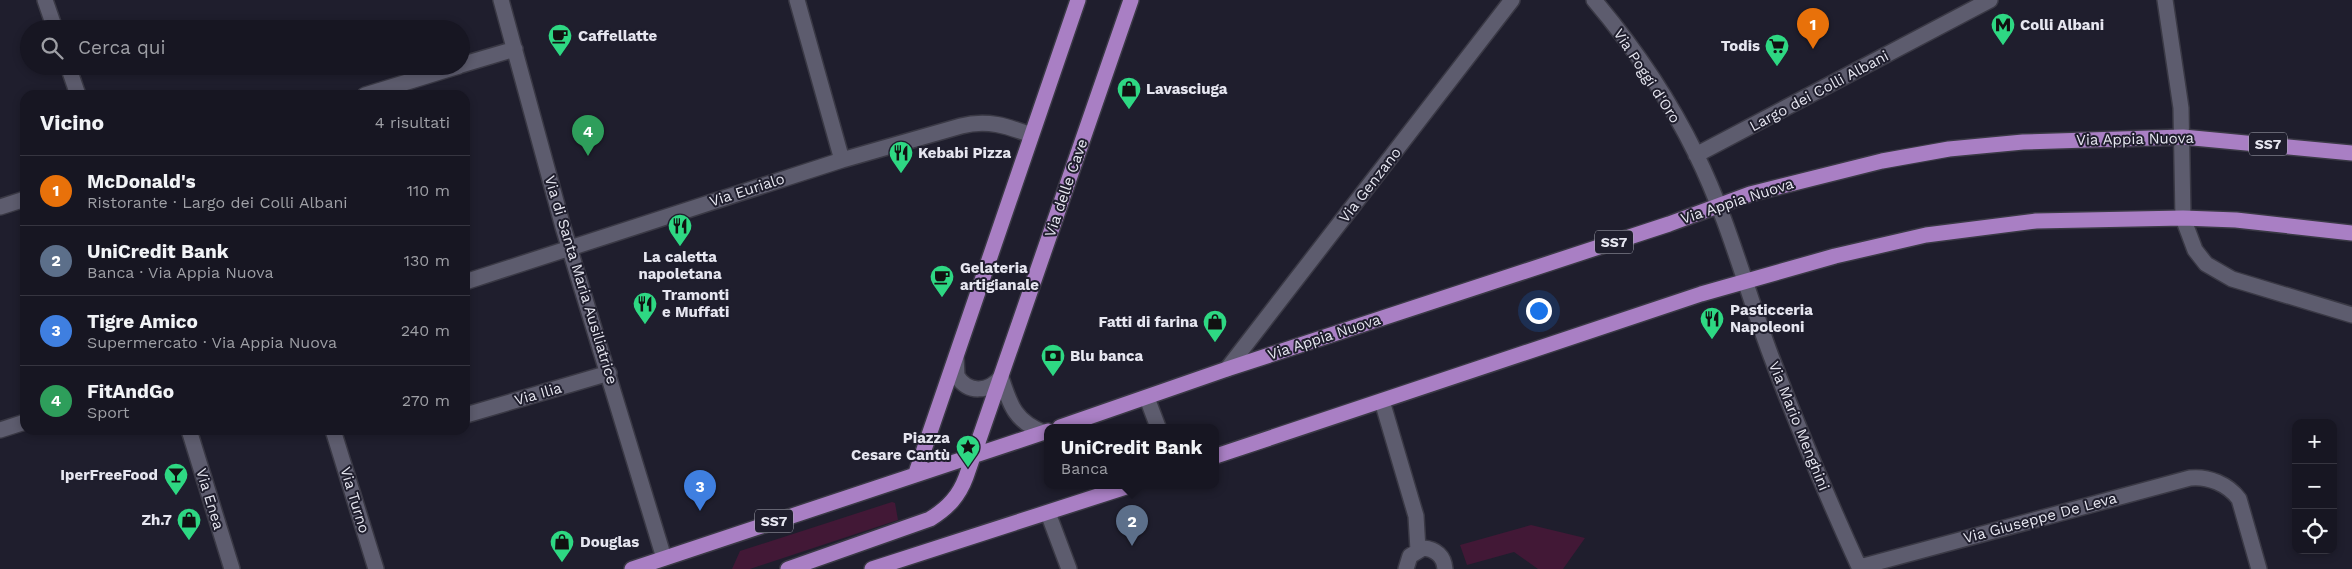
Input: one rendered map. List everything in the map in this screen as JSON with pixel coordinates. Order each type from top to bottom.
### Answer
[{"type":"main road","points":[[916,473],[1078,0]]},
{"type":"main road","name":"Via delle Cave","points":[[974,455],[1131,0]]},
{"type":"main road","name":"Via Appia Nuova","points":[[1069,424],[1227,369],[1669,224],[1750,194],[1810,178],[1949,149],[2050,141],[2183,137],[2352,153]]},
{"type":"main road","points":[[1219,455],[1746,280],[1900,241],[1974,228],[2058,219],[2183,218],[2236,220],[2352,233]]},
{"type":"main road","name":"SS7","points":[[632,569],[916,473],[1044,433]]},
{"type":"main road","points":[[788,569],[930,519],[949,506],[963,485],[974,455]]},
{"type":"main road","points":[[872,569],[1120,489]]},
{"type":"street","points":[[46,0],[52,20]]},
{"type":"street","name":"Via di Santa Maria Ausiliatrice","points":[[500,0],[570,248],[664,558]]},
{"type":"street","points":[[797,0],[842,160]]},
{"type":"street","name":"Via Genzano","points":[[1227,369],[1512,0]]},
{"type":"street","name":"Via Poggi d'Oro","points":[[1594,0],[1643,65],[1696,155]]},
{"type":"street","name":"Largo dei Colli Albani","points":[[1696,155],[1990,0]]},
{"type":"street","points":[[2165,0],[2181,108],[2183,218],[2195,250],[2206,264],[2232,279],[2352,315]]},
{"type":"street","points":[[470,63],[515,49]]},
{"type":"street","points":[[71,75],[76,90]]},
{"type":"street","points":[[381,90],[431,75]]},
{"type":"street","name":"Via Eurialo","points":[[470,280],[842,160],[972,123],[999,124],[1031,135]]},
{"type":"street","points":[[1696,155],[1718,206]]},
{"type":"street","points":[[0,207],[20,201]]},
{"type":"street","name":"Via Mario Menghini","points":[[1718,206],[1746,280],[1770,355],[1790,406],[1860,568]]},
{"type":"street","points":[[956,356],[957,376],[969,387],[977,389],[987,387],[1001,376],[1008,398],[1016,413],[1027,425],[1044,431]]},
{"type":"street","name":"Via Ilia","points":[[470,414],[609,373]]},
{"type":"street","points":[[1147,398],[1157,424]]},
{"type":"street","points":[[1382,401],[1416,516],[1418,550]]},
{"type":"street","points":[[0,430],[20,424]]},
{"type":"street","name":"Via Enea","points":[[191,435],[232,569]]},
{"type":"street","name":"Via Turno","points":[[335,435],[376,569]]},
{"type":"street","name":"Via Giuseppe De Leva","points":[[1860,568],[2190,478],[2204,478],[2221,484],[2239,499],[2259,569]]},
{"type":"street","points":[[1048,513],[1069,569]]},
{"type":"street","points":[[1406,569],[1408,559],[1418,550],[1429,548],[1442,556],[1445,569]]},
{"type":"shaded area","points":[[892,502],[895,503],[898,520],[750,569],[732,569],[740,551]]},
{"type":"shaded area","points":[[1531,525],[1585,538],[1563,569],[1538,569],[1514,552],[1467,565],[1460,545]]},
{"type":"place","name":"Colli Albani","points":[[2003,46]]},
{"type":"place","name":"McDonald's","points":[[1813,49]]},
{"type":"place","name":"Caffellatte","points":[[560,57]]},
{"type":"place","name":"Todis","points":[[1777,67]]},
{"type":"place","name":"Lavasciuga","points":[[1129,110]]},
{"type":"place","name":"FitAndGo","points":[[588,156]]},
{"type":"place","name":"Kebabi Pizza","points":[[901,174]]},
{"type":"place","name":"La caletta napoletana","points":[[680,247]]},
{"type":"place","name":"Gelateria artigianale","points":[[942,298]]},
{"type":"place","name":"Tramonti e Muffati","points":[[645,325]]},
{"type":"place","name":"Pasticceria Napoleoni","points":[[1712,340]]},
{"type":"place","name":"Fatti di farina","points":[[1215,343]]},
{"type":"place","name":"Blu banca","points":[[1053,377]]},
{"type":"place","name":"Piazza Cesare Cantù","points":[[968,468]]},
{"type":"place","name":"IperFreeFood","points":[[176,496]]},
{"type":"place","name":"Tigre Amico","points":[[700,511]]},
{"type":"place","name":"Zh.7","points":[[189,541]]},
{"type":"place","name":"UniCredit Bank","points":[[1132,546]]},
{"type":"place","name":"Douglas","points":[[562,563]]}]
